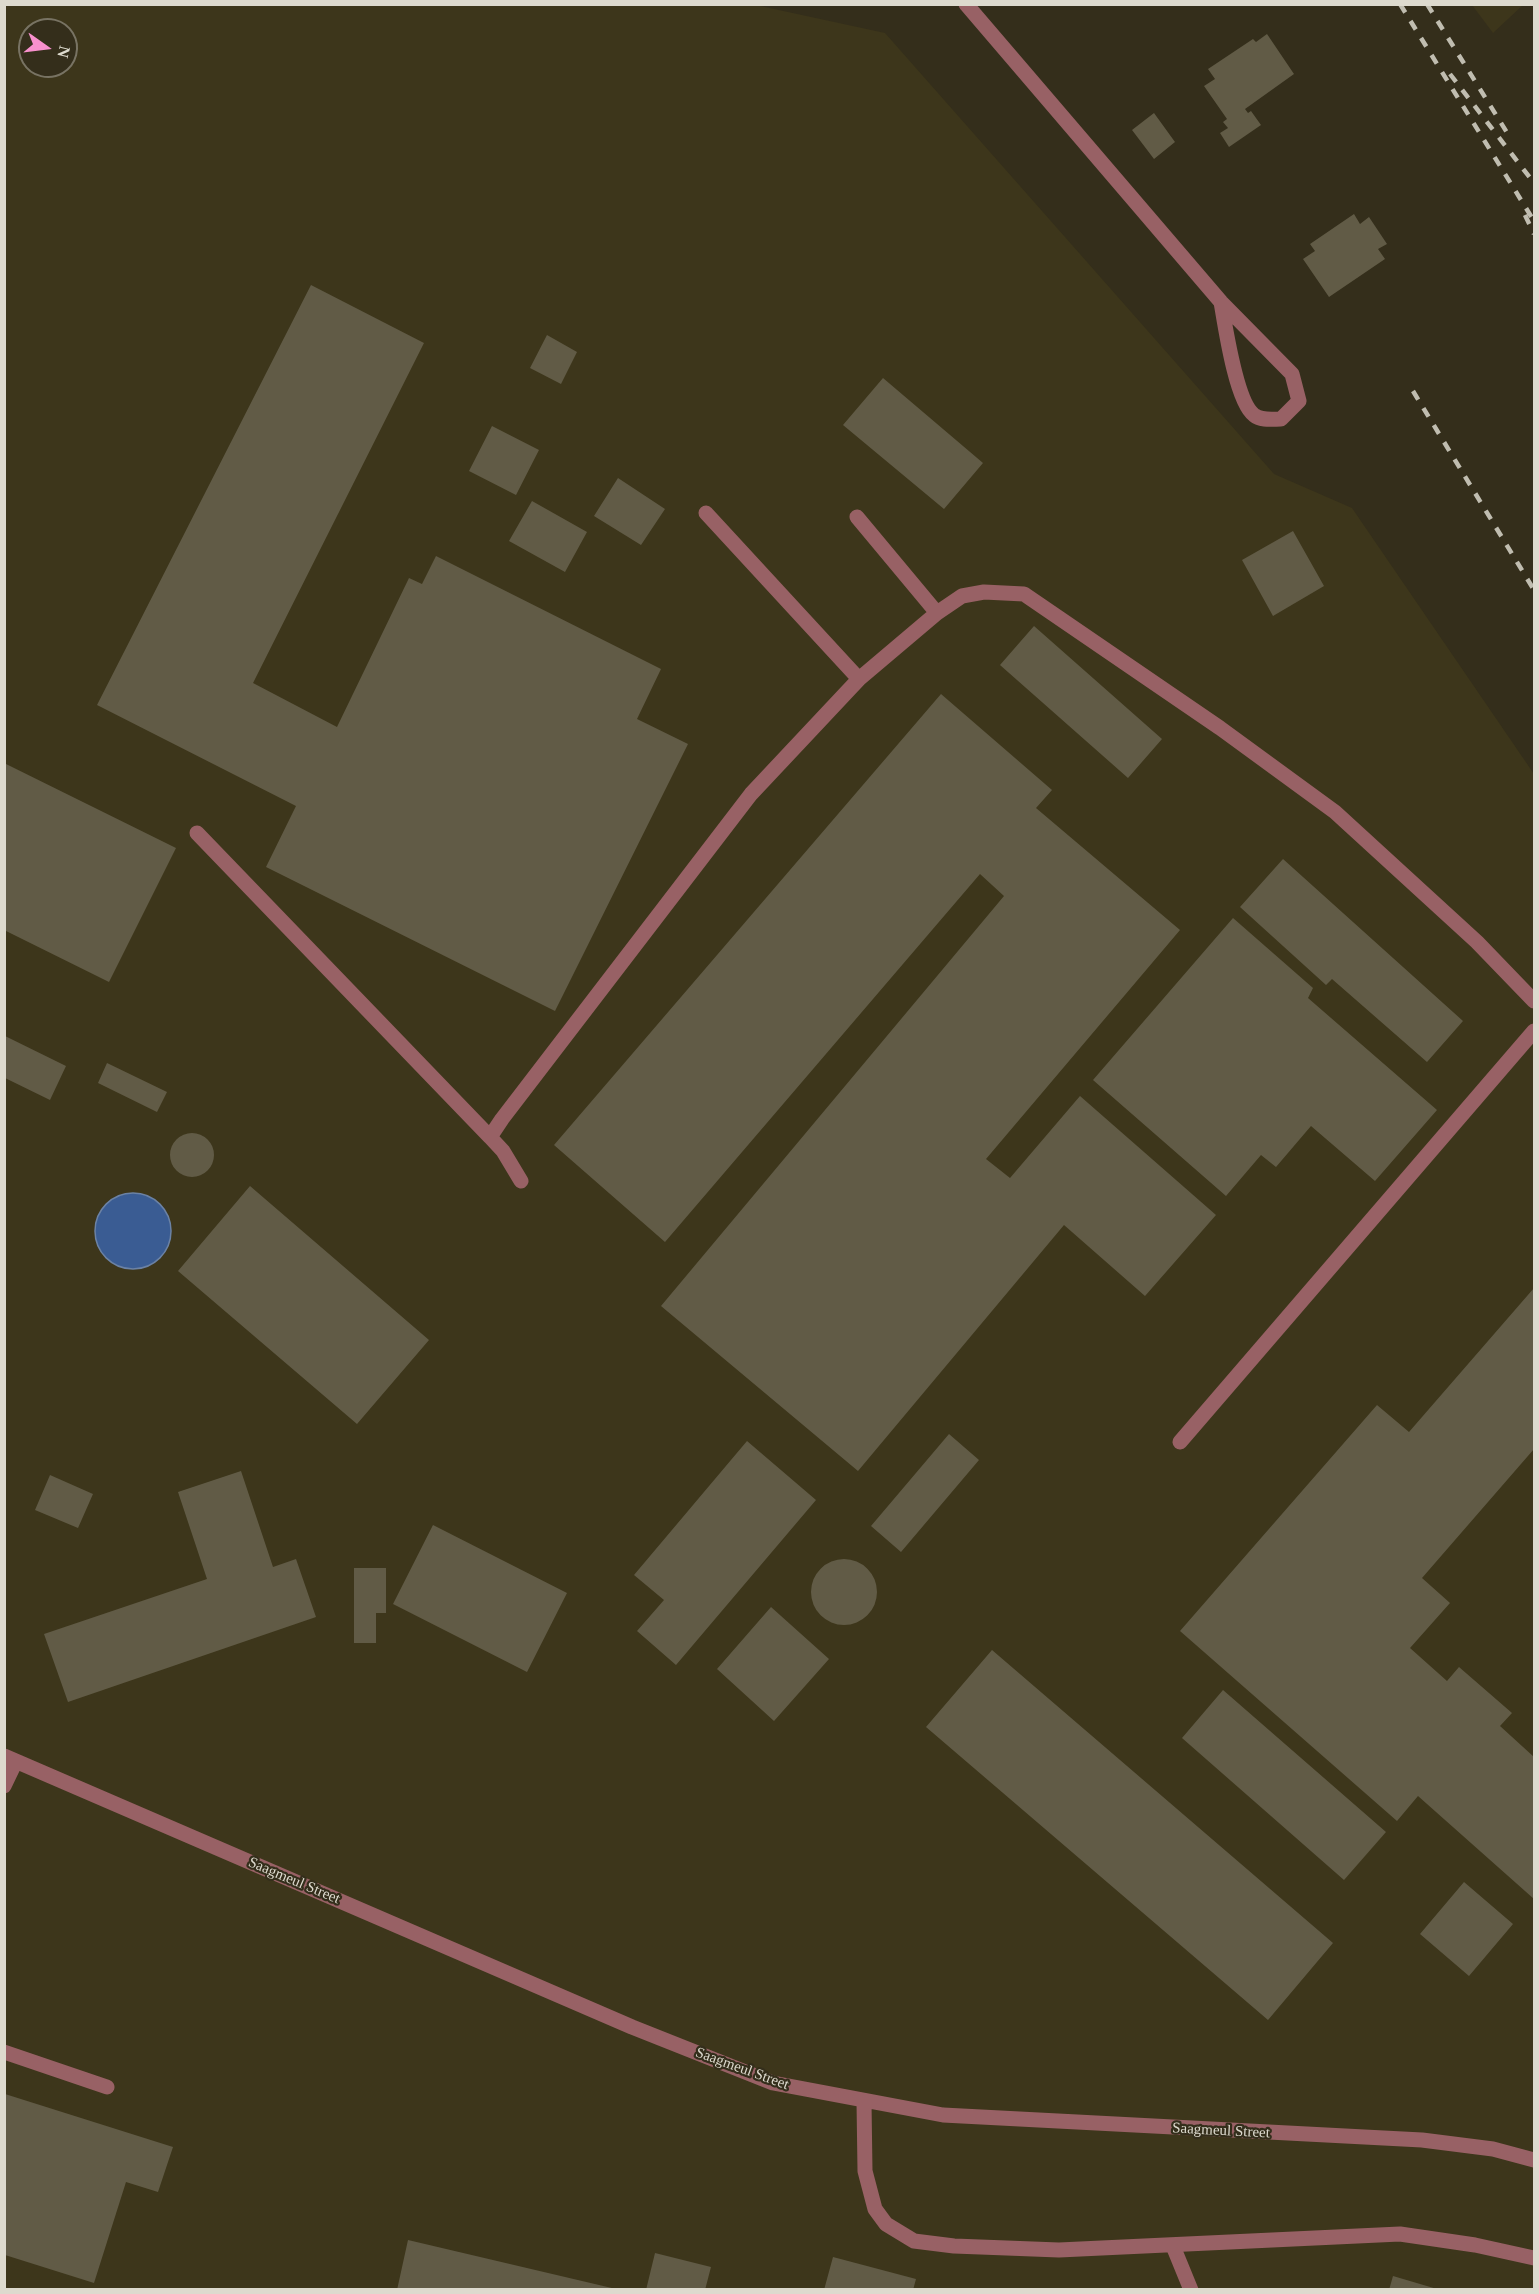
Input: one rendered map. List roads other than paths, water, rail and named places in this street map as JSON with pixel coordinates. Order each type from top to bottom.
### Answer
[{"type":"street","points":[[966,4],[1221,302],[1292,374],[1299,401],[1292,411],[1281,419],[1267,420],[1254,415],[1248,407],[1234,371],[1221,302]]},
{"type":"street","points":[[706,513],[859,679]]},
{"type":"street","points":[[857,517],[937,613]]},
{"type":"street","points":[[490,1137],[751,794],[859,679],[937,613],[962,596],[984,592],[1024,594],[1221,728],[1335,812],[1477,942],[1534,1002]]},
{"type":"street","points":[[197,833],[490,1137],[503,1151],[521,1181]]},
{"type":"street","points":[[1180,1442],[1534,1031]]},
{"type":"street","points":[[4,1786],[10,1759]]},
{"type":"street","name":"Saagmeul Street","points":[[10,1759],[632,2027],[773,2083],[864,2102],[943,2115],[1422,2140],[1493,2149],[1534,2160]]},
{"type":"street","points":[[4,2052],[106,2087]]},
{"type":"street","points":[[864,2102],[866,2171],[875,2209],[886,2223],[914,2241],[954,2246],[1059,2250],[1400,2234],[1475,2245],[1534,2258]]},
{"type":"street","points":[[1173,2246],[1191,2289]]},
{"type":"water","points":[[133,1193],[147,1196],[160,1204],[168,1217],[171,1231],[168,1245],[160,1258],[147,1266],[133,1269],[119,1266],[106,1258],[98,1245],[95,1231],[98,1217],[106,1204],[119,1196]]},
{"type":"railway","points":[[1400,4],[1534,221]]},
{"type":"railway","points":[[1427,4],[1511,139]]},
{"type":"railway","points":[[1450,74],[1534,183]]},
{"type":"railway","points":[[1525,215],[1534,234]]},
{"type":"railway","points":[[1413,391],[1534,590]]}]
